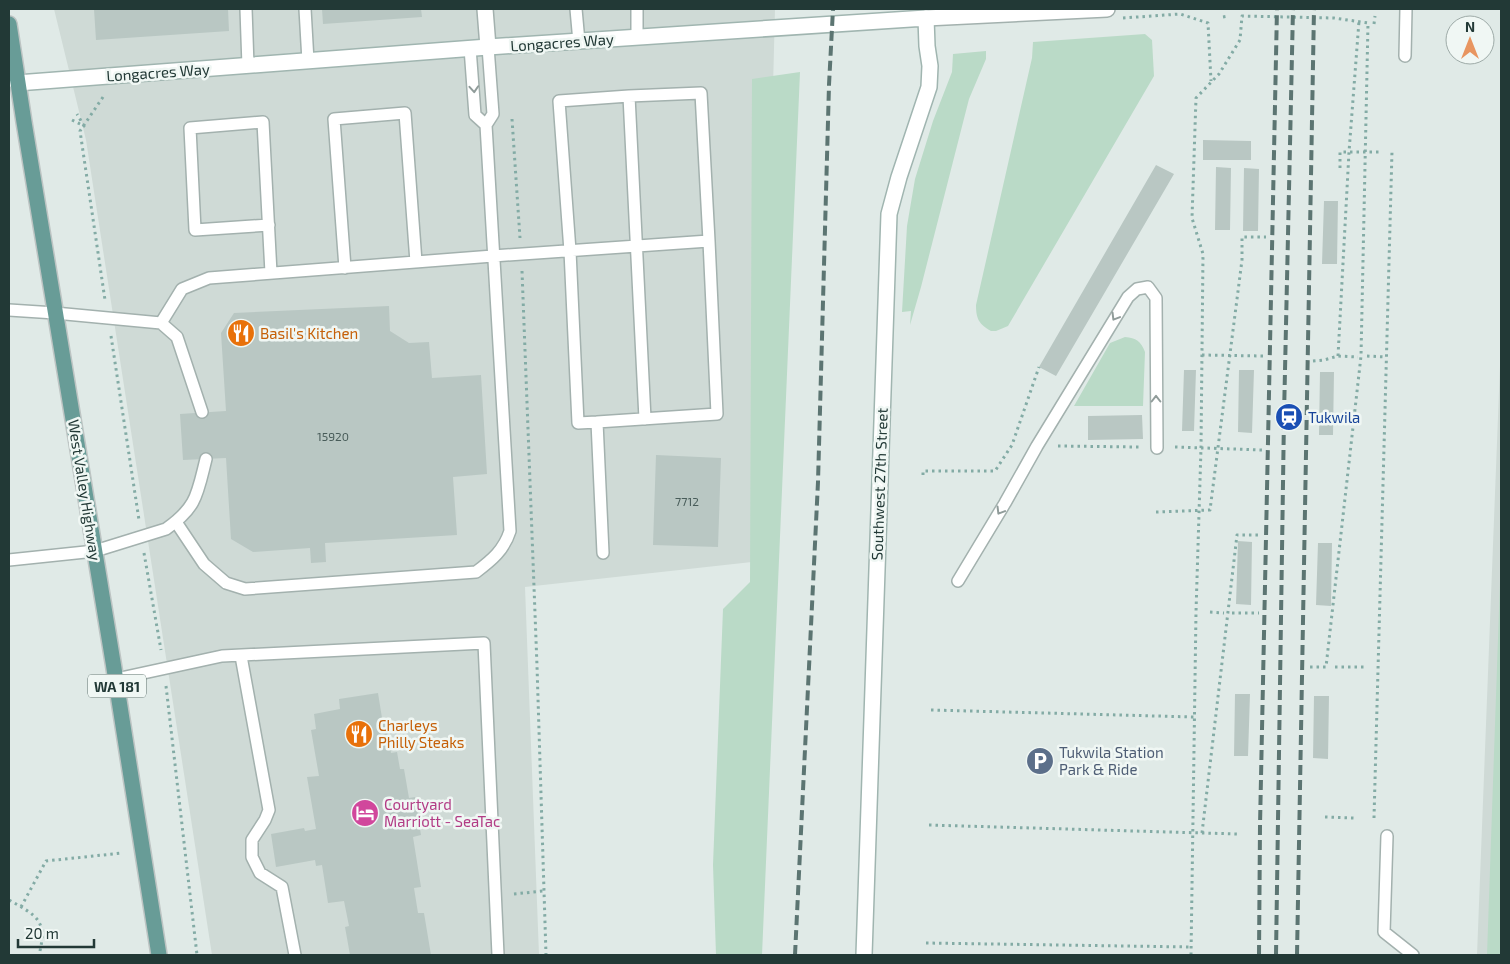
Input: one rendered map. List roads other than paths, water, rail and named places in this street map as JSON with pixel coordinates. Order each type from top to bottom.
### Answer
[{"type":"main road","name":"West Valley Highway","points":[[9,24],[13,83],[55,313],[95,551],[159,955]]},
{"type":"street","points":[[485,9],[488,47]]},
{"type":"street","name":"Longacres Way","points":[[13,83],[470,48],[638,38],[926,14],[1106,9]]},
{"type":"street","name":"Southwest 27th Street","points":[[864,955],[889,214],[899,177],[929,87],[930,66],[926,14]]},
{"type":"lane","points":[[246,9],[248,66]]},
{"type":"lane","points":[[305,9],[308,61]]},
{"type":"lane","points":[[576,9],[579,42]]},
{"type":"lane","points":[[637,9],[638,38]]},
{"type":"lane","points":[[1405,56],[1406,9]]},
{"type":"lane","points":[[176,522],[204,564],[226,583],[244,589],[476,572],[493,559],[506,543],[510,531],[486,125],[493,114],[488,47]]},
{"type":"lane","points":[[470,48],[475,115],[486,125]]},
{"type":"lane","points":[[701,93],[710,241],[717,414],[578,424],[570,251],[559,101],[630,96],[701,93]]},
{"type":"lane","points":[[630,96],[646,419]]},
{"type":"lane","points":[[345,268],[334,119],[405,113],[416,262]]},
{"type":"lane","points":[[269,225],[195,230],[190,128],[263,122],[269,225],[271,273]]},
{"type":"lane","points":[[161,323],[182,289],[209,278],[710,241]]},
{"type":"lane","points":[[958,582],[1037,446],[1128,297],[1137,289],[1148,287],[1156,298],[1157,448]]},
{"type":"lane","points":[[9,310],[161,323],[177,337],[202,412]]},
{"type":"lane","points":[[597,422],[603,553]]},
{"type":"lane","points":[[9,560],[95,551],[166,529],[190,509],[197,495],[206,459]]},
{"type":"lane","points":[[116,679],[222,656],[484,642],[498,955]]},
{"type":"lane","points":[[241,656],[268,810],[252,840],[252,857],[260,873],[282,887],[295,955]]},
{"type":"lane","points":[[1387,836],[1384,932],[1413,955]]},
{"type":"railway","points":[[795,955],[818,482],[829,85],[833,9]]},
{"type":"railway","points":[[1259,955],[1277,9]]},
{"type":"railway","points":[[1276,955],[1284,416],[1293,9]]},
{"type":"railway","points":[[1297,955],[1314,9]]},
{"type":"place","name":"Basil's Kitchen","points":[[241,333]]},
{"type":"place","name":"Tukwila","points":[[1289,417]]},
{"type":"place","name":"Charleys Philly Steaks","points":[[359,734]]},
{"type":"place","name":"Tukwila Station Park & Ride","points":[[1040,761]]},
{"type":"place","name":"Courtyard Marriott - SeaTac","points":[[365,813]]}]
